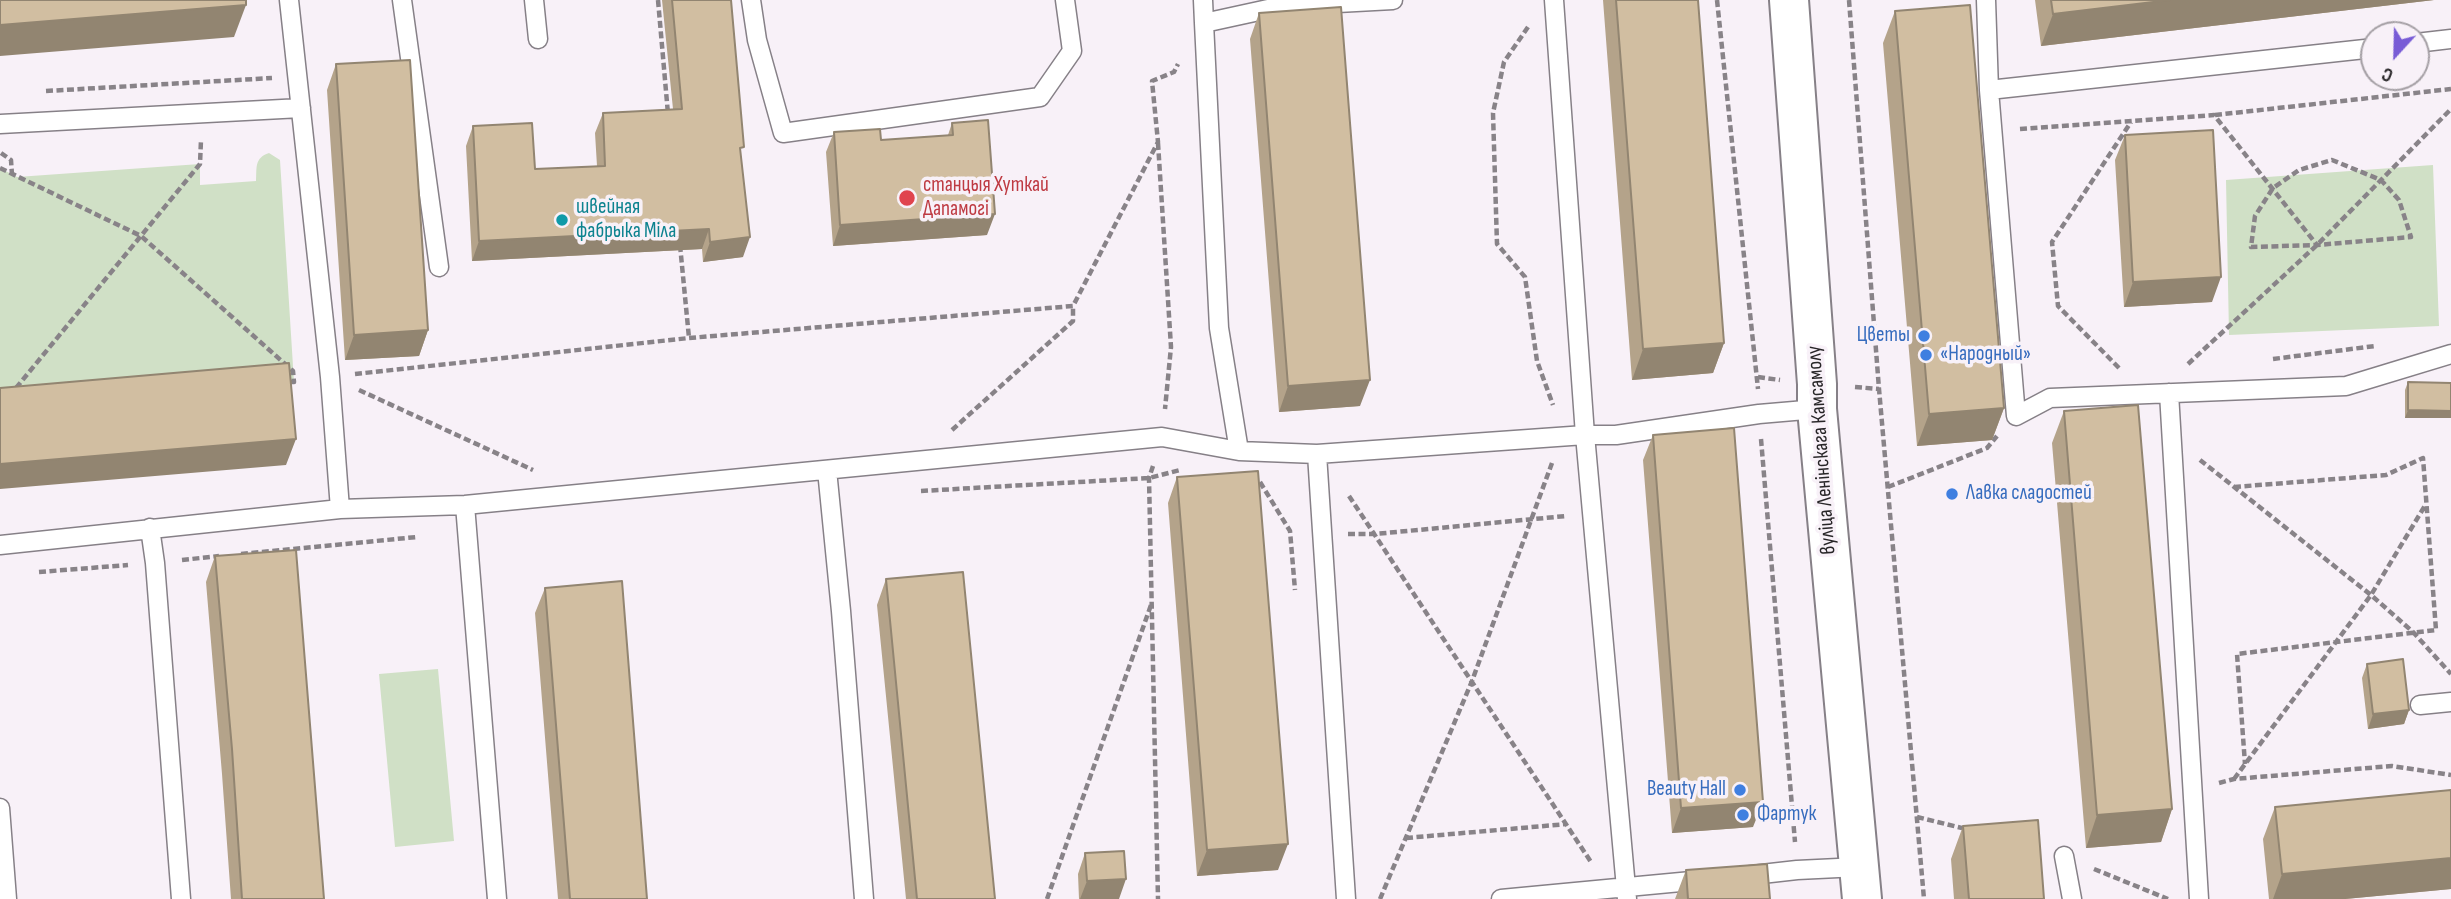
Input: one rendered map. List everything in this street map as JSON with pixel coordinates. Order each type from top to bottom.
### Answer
[{"type":"main road","name":"вуліца Ленінскага Камсамолу","points":[[1789,0],[1817,409],[1861,883]]},
{"type":"lane","points":[[289,0],[330,377],[340,509]]},
{"type":"lane","points":[[402,0],[439,267]]},
{"type":"lane","points":[[534,0],[538,39]]},
{"type":"lane","points":[[751,0],[757,40],[783,133],[1040,97],[1072,51],[1065,0]]},
{"type":"lane","points":[[1203,0],[1219,328],[1239,451]]},
{"type":"lane","points":[[1204,23],[1282,6],[1393,0]]},
{"type":"lane","points":[[1554,0],[1592,512],[1627,894]]},
{"type":"lane","points":[[1986,0],[1989,90],[2015,416],[2050,398],[2346,386],[2451,354]]},
{"type":"lane","points":[[2430,41],[2451,39]]},
{"type":"lane","points":[[1989,90],[2360,50]]},
{"type":"lane","points":[[0,124],[202,111],[301,108]]},
{"type":"lane","points":[[2169,393],[2199,899]]},
{"type":"lane","points":[[0,545],[340,509],[466,505],[1162,437],[1239,451],[1317,454],[1616,435],[1759,414],[1817,409]]},
{"type":"lane","points":[[1317,454],[1346,899]]},
{"type":"lane","points":[[827,470],[864,899]]},
{"type":"lane","points":[[466,505],[497,899]]},
{"type":"lane","points":[[150,528],[181,899]]},
{"type":"lane","points":[[2420,705],[2451,702]]},
{"type":"lane","points":[[0,808],[7,899]]},
{"type":"lane","points":[[2064,856],[2072,899]]},
{"type":"lane","points":[[1501,899],[1598,891],[1627,894],[1797,870],[1861,883]]},
{"type":"path","points":[[658,0],[669,122]]},
{"type":"path","points":[[1717,0],[1758,377],[1797,870]]},
{"type":"path","points":[[1849,0],[1924,899]]},
{"type":"path","points":[[1158,899],[1149,478],[1162,437],[1171,347],[1152,81],[1174,72],[1179,61]]},
{"type":"path","points":[[42,91],[278,78]]},
{"type":"path","points":[[9,397],[200,164],[202,111],[222,80]]},
{"type":"path","points":[[1993,131],[2214,115],[2451,89]]},
{"type":"path","points":[[2196,368],[2182,370],[2317,244],[2451,109]]},
{"type":"path","points":[[2214,115],[2317,244]]},
{"type":"path","points":[[2132,121],[2052,242],[2059,306],[2120,369],[2132,369]]},
{"type":"path","points":[[917,461],[1073,321],[1073,306],[1158,142]]},
{"type":"path","points":[[0,152],[11,160],[12,174]]},
{"type":"path","points":[[2332,160],[2381,180],[2399,200],[2411,237],[2251,247],[2255,216],[2273,188],[2299,170],[2332,160]]},
{"type":"path","points":[[0,168],[141,236],[293,371],[294,382],[281,383]]},
{"type":"path","points":[[680,243],[689,338]]},
{"type":"path","points":[[294,377],[330,377],[689,338],[1073,306]]},
{"type":"path","points":[[2263,360],[2385,345]]},
{"type":"path","points":[[330,377],[533,470]]},
{"type":"path","points":[[1888,487],[1987,447],[2015,416]]},
{"type":"path","points":[[2172,437],[2371,595],[2413,632],[2451,674]]},
{"type":"path","points":[[2234,487],[2386,475],[2423,458],[2436,630],[2237,654],[2245,764]]},
{"type":"path","points":[[913,492],[1149,478],[1188,468]]},
{"type":"path","points":[[1250,479],[1262,482],[1290,531],[1296,599]]},
{"type":"path","points":[[1320,487],[1342,486],[1597,871],[1598,891]]},
{"type":"path","points":[[2426,504],[2371,595],[2234,779],[2392,766],[2451,775]]},
{"type":"path","points":[[1290,531],[1323,535],[1375,534],[1592,512]]},
{"type":"path","points":[[237,555],[468,532]]},
{"type":"path","points":[[26,573],[223,556]]},
{"type":"path","points":[[1047,899],[1153,601]]},
{"type":"path","points":[[1406,838],[1567,824]]},
{"type":"green space","points":[[269,153],[280,160],[294,382],[0,408],[0,168],[17,177],[200,164],[200,185],[256,181],[259,161]]},
{"type":"green space","points":[[2433,165],[2439,326],[2229,335],[2226,180]]},
{"type":"green space","points":[[438,669],[454,841],[395,847],[379,674]]},
{"type":"building","points":[[0,0],[246,0],[246,5],[0,25]]},
{"type":"building","points":[[672,0],[731,0],[744,147],[740,148],[750,237],[710,242],[709,229],[479,241],[473,126],[532,123],[535,169],[605,166],[603,113],[682,109]]},
{"type":"building","points":[[1616,0],[1698,0],[1724,343],[1643,349]]},
{"type":"building","points":[[2051,0],[2170,0],[2053,14]]},
{"type":"building","points":[[1970,5],[2004,408],[1929,414],[1895,11]]},
{"type":"building","points":[[1341,7],[1370,380],[1288,386],[1259,13]]},
{"type":"building","points":[[410,60],[428,330],[354,335],[336,64]]},
{"type":"building","name":"станцыя Хуткай Дапамогі","points":[[988,120],[995,214],[840,225],[834,132],[880,129],[881,140],[953,135],[952,123]]},
{"type":"building","points":[[2213,130],[2221,277],[2133,282],[2125,135]]},
{"type":"building","points":[[289,363],[296,439],[0,464],[0,388]]},
{"type":"building","points":[[2408,382],[2451,383],[2451,411],[2408,410]]},
{"type":"building","points":[[2138,405],[2172,809],[2097,815],[2064,411]]},
{"type":"building","points":[[1734,428],[1763,802],[1681,808],[1653,435]]},
{"type":"building","points":[[1258,471],[1288,844],[1207,850],[1177,477]]},
{"type":"building","points":[[296,550],[324,899],[242,899],[215,556]]},
{"type":"building","points":[[963,572],[995,899],[917,899],[886,579]]},
{"type":"building","points":[[622,581],[647,899],[570,899],[545,588]]},
{"type":"building","points":[[2403,659],[2409,710],[2373,714],[2367,664]]},
{"type":"building","points":[[2451,790],[2451,858],[2282,874],[2275,807]]},
{"type":"building","points":[[2038,820],[2044,899],[1969,899],[1963,826]]},
{"type":"building","points":[[1124,851],[1126,879],[1087,881],[1085,853]]},
{"type":"building","points":[[1767,864],[1770,899],[1688,899],[1686,870]]},
{"type":"place","name":"станцыя Хуткай Дапамогі","points":[[907,198]]},
{"type":"place","name":"швейная фабрыка Міла","points":[[562,220]]},
{"type":"place","name":"Цветы","points":[[1924,336]]},
{"type":"place","name":"«Народный»","points":[[1926,355]]},
{"type":"place","name":"Лавка сладостей","points":[[1952,494]]},
{"type":"place","name":"Beauty Hall","points":[[1740,790]]},
{"type":"place","name":"Фартук","points":[[1743,815]]}]
